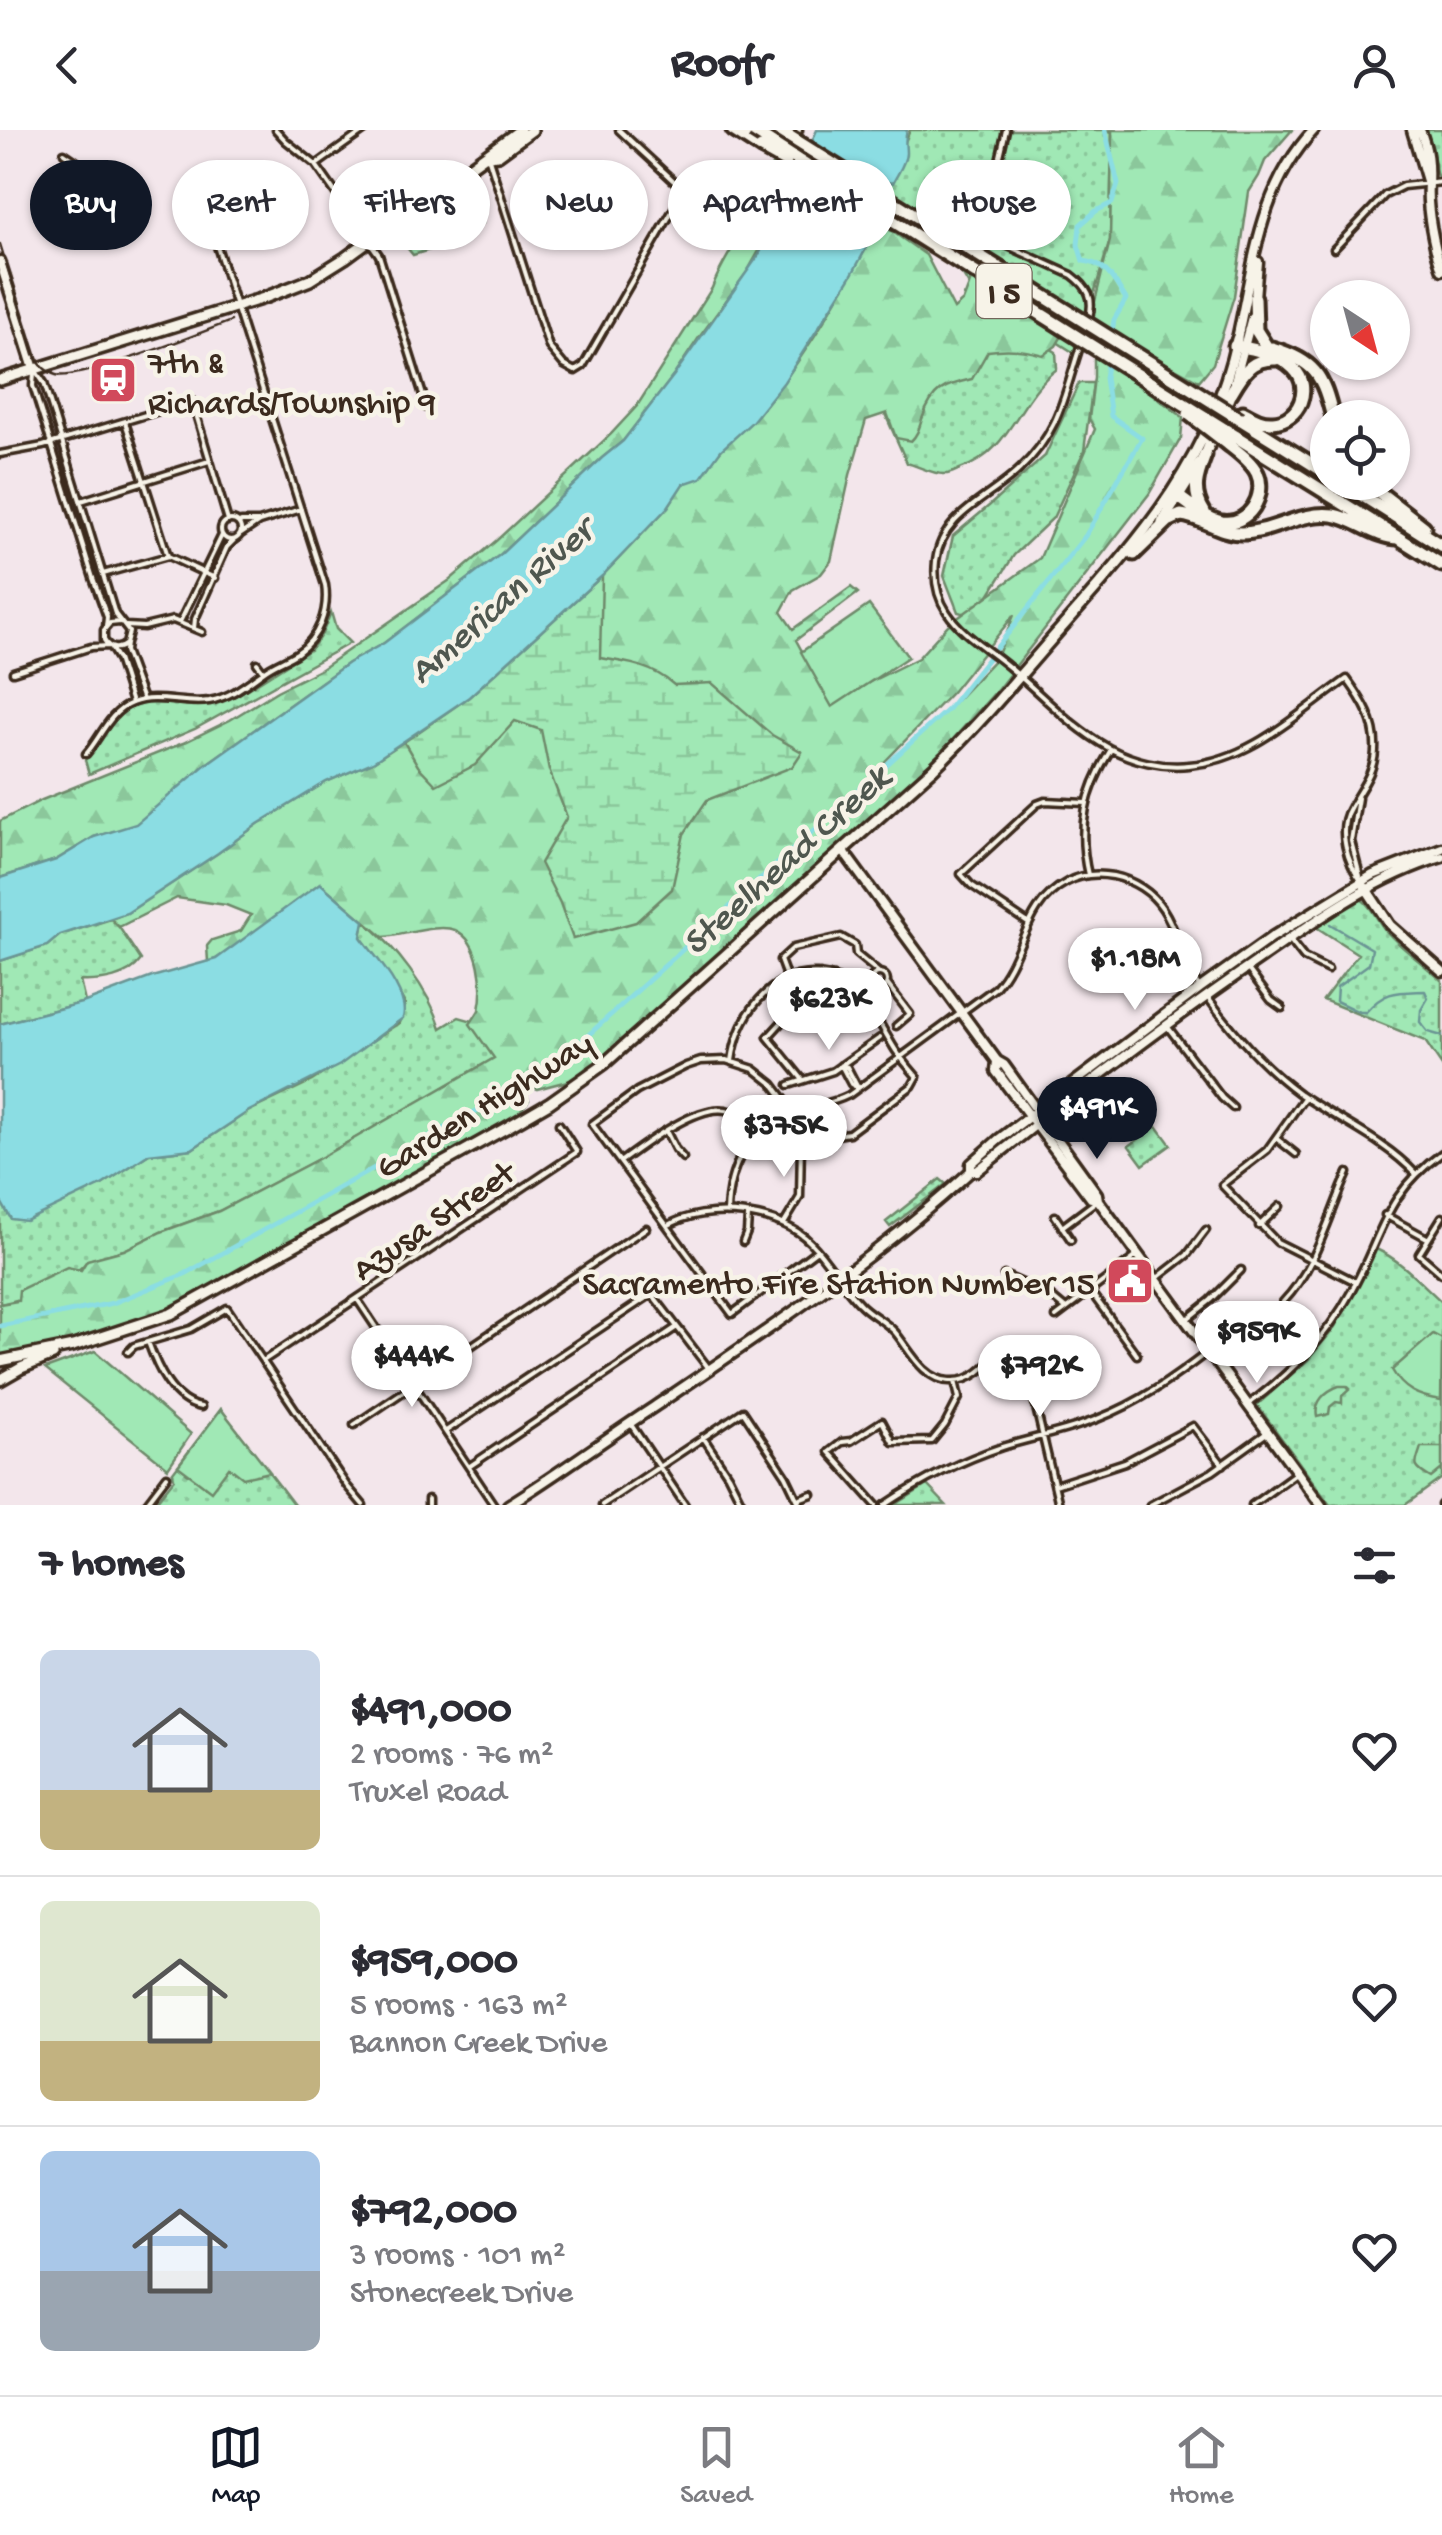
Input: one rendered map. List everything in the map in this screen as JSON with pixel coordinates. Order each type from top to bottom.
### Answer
[{"type":"highway","points":[[733,130],[784,160]]},
{"type":"highway","name":"I 5","points":[[778,130],[824,160]]},
{"type":"highway","points":[[790,130],[825,160]]},
{"type":"highway","name":"I 5","points":[[753,131],[798,160]]},
{"type":"highway","name":"I 5","points":[[896,205],[1310,462]]},
{"type":"highway","name":"I 5","points":[[896,223],[1147,380],[1232,440]]},
{"type":"highway","points":[[1255,298],[1256,330],[1266,346]]},
{"type":"highway","points":[[1241,343],[1294,355],[1310,366],[1324,385],[1328,400]]},
{"type":"highway","points":[[1241,343],[1284,362],[1297,372],[1303,384],[1303,396],[1286,418],[1269,422],[1241,416]]},
{"type":"highway","points":[[1231,393],[1252,364],[1270,358],[1284,362]]},
{"type":"highway","points":[[1134,554],[1172,518],[1186,515],[1222,522],[1238,520],[1249,513],[1258,497],[1260,481],[1232,440]]},
{"type":"highway","points":[[1232,440],[1442,565]]},
{"type":"highway","points":[[1204,518],[1195,489],[1206,455]]},
{"type":"highway","points":[[1175,497],[1218,528],[1239,533],[1309,516],[1332,515],[1386,538],[1399,538]]},
{"type":"highway","points":[[1368,500],[1441,546]]},
{"type":"highway","points":[[1389,500],[1431,532],[1441,546]]},
{"type":"main road","points":[[482,160],[520,130]]},
{"type":"main road","points":[[488,156],[498,155],[532,130]]},
{"type":"main road","name":"Garden Highway","points":[[73,1346],[190,1304],[549,1103],[615,1055],[950,753],[1129,551],[1206,455],[1231,393],[1260,233],[1270,199],[1295,152],[1314,130]]},
{"type":"main road","points":[[1412,130],[1428,184],[1434,242],[1442,270]]},
{"type":"main road","points":[[1420,130],[1428,160],[1428,184]]},
{"type":"main road","name":"Garden Highway","points":[[1076,611],[1157,529],[1175,497],[1241,343],[1255,298],[1260,233]]},
{"type":"main road","points":[[0,380],[310,280],[354,250]]},
{"type":"main road","points":[[0,261],[34,369]]},
{"type":"main road","points":[[508,1505],[710,1370],[838,1277],[929,1208],[971,1171],[972,1164],[1033,1113],[1203,992],[1272,937],[1409,859],[1442,848]]},
{"type":"main road","points":[[842,851],[997,1062],[996,1071],[1097,1197],[1321,1505]]},
{"type":"main road","points":[[971,1171],[977,1172],[1168,1026],[1203,992],[1247,968],[1364,886],[1442,857]]},
{"type":"main road","points":[[1364,886],[1390,926],[1442,971]]},
{"type":"main road","points":[[1040,1122],[1074,1176],[1091,1198],[1097,1197]]},
{"type":"main road","points":[[0,1359],[73,1346]]},
{"type":"main road","points":[[0,1380],[73,1346]]},
{"type":"street","points":[[276,130],[316,166],[329,184]]},
{"type":"street","points":[[316,166],[365,130]]},
{"type":"street","points":[[488,156],[549,347],[569,370],[578,370],[680,200],[678,184],[619,130]]},
{"type":"street","points":[[789,160],[799,130]]},
{"type":"street","points":[[1006,130],[988,205],[988,227],[999,242],[1072,276],[1088,290],[1092,303],[1054,427],[1018,472],[956,519],[938,549],[935,575],[940,598],[949,616],[970,636],[1089,735],[1134,759],[1189,766],[1238,754],[1347,680],[1370,716],[1375,738],[1371,771],[1346,818],[1345,841],[1351,865],[1364,886]]},
{"type":"street","points":[[64,154],[74,160]]},
{"type":"street","points":[[1334,250],[1385,195],[1404,186],[1442,182]]},
{"type":"street","points":[[86,754],[114,715],[132,703],[153,699],[195,702],[218,699],[239,690],[306,645],[320,626],[326,604],[325,585],[220,250]]},
{"type":"street","points":[[375,250],[384,266],[427,408]]},
{"type":"street","points":[[34,369],[44,383],[103,574],[129,632],[126,651],[143,700]]},
{"type":"street","points":[[34,369],[33,386],[107,618],[103,633],[91,648]]},
{"type":"street","points":[[0,454],[51,444],[192,401],[228,520]]},
{"type":"street","points":[[124,420],[168,556]]},
{"type":"street","points":[[81,501],[209,460]]},
{"type":"street","points":[[228,520],[259,522],[302,509]]},
{"type":"street","points":[[180,622],[228,520]]},
{"type":"street","points":[[237,522],[241,534]]},
{"type":"street","points":[[194,628],[228,548],[259,522]]},
{"type":"street","points":[[222,535],[234,540]]},
{"type":"street","points":[[103,574],[168,556],[214,578]]},
{"type":"street","points":[[14,672],[91,648],[119,648],[144,627],[164,620],[202,632]]},
{"type":"street","points":[[106,626],[115,622],[144,627]]},
{"type":"street","points":[[103,633],[118,659],[132,703]]},
{"type":"street","points":[[257,663],[264,672]]},
{"type":"street","points":[[1088,875],[1083,844],[1086,802],[1111,749]]},
{"type":"street","points":[[1028,923],[961,874],[1036,804],[1086,802]]},
{"type":"street","points":[[727,1213],[733,1170],[758,1134],[791,1113],[840,1100],[995,988],[1014,959],[1040,902],[1071,880],[1088,875],[1119,877],[1154,898],[1169,918],[1184,963],[1246,1046],[1305,1097],[1391,1150],[1416,1174]]},
{"type":"street","points":[[787,979],[780,960],[793,948],[841,938],[884,974],[910,1014],[896,1026]]},
{"type":"street","points":[[1289,939],[1304,958],[1328,970]]},
{"type":"street","points":[[1247,968],[1270,1000],[1282,1008]]},
{"type":"street","points":[[878,972],[870,981],[874,987],[887,984]]},
{"type":"street","points":[[820,974],[820,986],[813,994],[822,1004],[831,994],[826,987],[829,976]]},
{"type":"street","points":[[732,1061],[736,1039],[749,1011],[768,991],[787,979],[820,974],[846,982],[860,995],[917,1077],[912,1086],[850,1132],[801,1141]]},
{"type":"street","points":[[802,1080],[768,1037],[790,1013],[815,1000]]},
{"type":"street","points":[[1168,1026],[1233,1108]]},
{"type":"street","points":[[788,1085],[833,1071],[880,1038]]},
{"type":"street","points":[[784,1224],[800,1197],[801,1141],[783,1097],[767,1078],[746,1065],[710,1060],[686,1066],[637,1091],[592,1124],[732,1314],[817,1250]]},
{"type":"street","points":[[841,1064],[851,1084],[858,1088]]},
{"type":"street","points":[[1305,1097],[1259,1157],[1222,1184],[1277,1242],[1356,1282]]},
{"type":"street","points":[[620,1162],[703,1112],[716,1110],[738,1116],[758,1134]]},
{"type":"street","name":"Azusa Street","points":[[264,1361],[578,1152],[559,1124]]},
{"type":"street","points":[[666,1131],[683,1158]]},
{"type":"street","points":[[1276,1139],[1296,1154]]},
{"type":"street","points":[[1248,1404],[1310,1352],[1356,1282],[1396,1197],[1442,1152]]},
{"type":"street","points":[[1283,1302],[1310,1260],[1348,1173]]},
{"type":"street","points":[[1062,1227],[1097,1197]]},
{"type":"street","points":[[1259,1226],[1280,1206]]},
{"type":"street","points":[[667,1226],[696,1214],[727,1213],[784,1224],[805,1237],[862,1306],[892,1329],[934,1377],[955,1382],[975,1375],[1006,1344],[1011,1344],[1024,1360],[1060,1505]]},
{"type":"street","points":[[1385,1215],[1427,1238]]},
{"type":"street","points":[[743,1242],[748,1216]]},
{"type":"street","points":[[1055,1216],[1071,1240]]},
{"type":"street","points":[[1442,1218],[1419,1254],[1442,1274]]},
{"type":"street","points":[[354,1425],[646,1228]]},
{"type":"street","points":[[1156,1279],[1187,1255],[1206,1230]]},
{"type":"street","points":[[1056,1316],[1138,1255]]},
{"type":"street","points":[[1186,1320],[1241,1270]]},
{"type":"street","points":[[1004,1274],[1048,1294],[1066,1309]]},
{"type":"street","points":[[1090,1291],[1137,1356]]},
{"type":"street","points":[[446,1430],[652,1294],[710,1370]]},
{"type":"street","points":[[357,1299],[494,1505]]},
{"type":"street","points":[[128,1352],[134,1346],[203,1324],[227,1308],[363,1505]]},
{"type":"street","points":[[470,1466],[677,1327]]},
{"type":"street","points":[[1216,1362],[1258,1328]]},
{"type":"street","points":[[148,1342],[163,1378],[188,1403],[201,1407]]},
{"type":"street","points":[[885,1505],[960,1463],[1081,1426],[1130,1404],[1208,1351]]},
{"type":"street","points":[[1030,1384],[1094,1361]]},
{"type":"street","points":[[876,1505],[829,1452],[882,1420],[893,1442],[932,1441],[959,1398],[955,1382]]},
{"type":"street","points":[[602,1505],[742,1410],[799,1502],[812,1494]]},
{"type":"street","points":[[630,1422],[685,1505]]},
{"type":"street","points":[[1055,1486],[1125,1462],[1193,1426],[1222,1465]]},
{"type":"street","points":[[1150,1505],[1222,1465],[1268,1432]]},
{"type":"street","points":[[702,1437],[744,1505]]},
{"type":"street","points":[[1252,1505],[1297,1472]]},
{"type":"street","points":[[145,1505],[167,1476]]},
{"type":"green space","points":[[910,130],[1112,132],[1110,240],[1076,354],[970,287],[958,267],[929,250],[1071,250],[1071,160],[916,160],[916,242],[896,230],[896,164]]},
{"type":"green space","points":[[1108,130],[1292,130],[1265,161],[1249,192],[1234,296],[1213,364],[1199,381],[1090,322],[1110,240],[1112,132]]},
{"type":"green space","points":[[1425,130],[1442,130],[1442,176],[1436,173]]},
{"type":"green space","points":[[896,234],[926,255],[954,309],[963,301],[971,280],[1062,336],[1043,355],[1016,350],[988,351],[972,379],[935,395],[911,441],[896,438],[887,413],[866,420],[831,561],[821,574],[793,590],[781,612],[793,629],[851,587],[858,593],[796,640],[832,706],[918,658],[948,625],[1040,558],[1095,429],[1089,419],[1094,356],[1183,417],[1181,438],[1149,494],[998,689],[935,759],[620,1044],[575,1079],[537,1089],[525,1076],[522,1084],[529,1100],[506,1128],[145,1323],[52,1351],[0,1358],[0,1304],[18,1301],[19,1290],[67,1267],[81,1270],[87,1260],[124,1250],[219,1211],[494,1058],[470,1024],[479,1010],[479,966],[470,944],[455,930],[430,929],[383,937],[320,883],[208,962],[207,946],[212,940],[241,931],[251,915],[226,905],[177,898],[119,927],[111,919],[127,913],[326,782],[373,762],[515,657],[602,576],[668,507],[683,483],[703,474],[722,449],[755,418],[807,348],[865,250],[896,250]],"holes":[[[1014,615],[997,657],[948,709],[841,807],[952,692]]]},
{"type":"green space","points":[[732,250],[760,250],[674,375],[623,441],[501,554],[384,643],[348,663],[205,765],[136,825],[94,837],[56,860],[0,878],[0,821],[230,720],[321,669],[450,580],[637,406]]},
{"type":"green space","points":[[964,296],[1056,352],[1057,369],[1032,394],[991,450],[977,461],[941,474],[907,463],[885,414],[921,388],[955,354]]},
{"type":"green space","points":[[1079,383],[1093,383],[1084,451],[1053,518],[1014,555],[976,616],[958,612],[944,576],[953,536],[1045,456]]},
{"type":"green space","points":[[602,576],[600,658],[648,669],[674,685],[712,683],[772,735],[802,752],[792,767],[707,800],[684,834],[672,889],[636,922],[573,939],[540,863],[567,817],[549,770],[541,730],[515,721],[475,765],[436,785],[418,766],[404,742],[469,697]]},
{"type":"green space","points":[[869,605],[908,657],[832,707],[801,652]]},
{"type":"green space","points":[[331,612],[336,629],[350,643],[195,729],[89,774],[85,760],[125,710],[149,702],[193,706],[231,698],[311,649]]},
{"type":"green space","points":[[1361,899],[1393,938],[1442,981],[1442,1066],[1425,1041],[1323,1000],[1358,954],[1316,927]]},
{"type":"green space","points":[[111,919],[141,960],[136,966],[114,978],[80,981],[85,1002],[0,1024],[0,961],[47,946],[60,935]]},
{"type":"green space","points":[[364,921],[410,970],[441,1028],[459,1017],[473,1021],[471,1025],[495,1058],[219,1211],[124,1250],[88,1260],[72,1275],[48,1288],[0,1304],[0,1200],[11,1218],[102,1185],[149,1154],[192,1149],[249,1111],[312,1081],[399,1023],[405,1004],[361,937]]},
{"type":"green space","points":[[1157,1126],[1171,1145],[1143,1165],[1129,1146]]},
{"type":"green space","points":[[940,1179],[946,1184],[890,1227],[886,1222]]},
{"type":"green space","points":[[1376,1249],[1402,1266],[1442,1302],[1442,1478],[1405,1505],[1330,1505],[1257,1405],[1308,1360],[1333,1330]]},
{"type":"green space","points":[[1433,1334],[1442,1339],[1441,1400],[1412,1391],[1392,1370]]},
{"type":"green space","points":[[95,1351],[191,1434],[168,1468],[45,1369]]},
{"type":"green space","points":[[1339,1386],[1350,1389],[1342,1396],[1342,1403],[1336,1402],[1329,1414],[1317,1417],[1322,1398]]},
{"type":"green space","points":[[221,1409],[294,1505],[153,1505]]},
{"type":"green space","points":[[221,1409],[270,1472],[243,1478],[229,1467],[211,1491],[178,1466]]},
{"type":"green space","points":[[1421,1447],[1442,1447],[1442,1469],[1431,1478],[1416,1465]]},
{"type":"green space","points":[[927,1485],[946,1505],[895,1505]]},
{"type":"water","points":[[817,130],[907,130],[905,161],[896,178],[896,160],[803,160]]},
{"type":"water","name":"American River","points":[[761,250],[865,250],[784,382],[752,422],[721,450],[701,478],[683,484],[668,507],[602,576],[469,697],[373,762],[326,782],[127,913],[60,935],[47,946],[0,961],[0,878],[56,860],[94,837],[136,824],[205,765],[348,663],[384,643],[501,554],[623,441]]},
{"type":"water","points":[[320,883],[364,921],[361,937],[396,987],[404,1008],[403,1018],[340,1065],[249,1111],[192,1149],[149,1154],[102,1185],[26,1221],[11,1219],[0,1200],[0,1024],[85,1002],[216,959]]},
{"type":"waterway","name":"Steelhead Creek","points":[[0,1326],[113,1303],[185,1274],[510,1092],[563,1058],[948,709],[1086,535],[1142,438],[1111,416],[1105,378],[1114,320],[1126,299],[1104,269],[1083,261],[1078,245],[1080,225],[1112,203],[1118,184],[1105,130]]},
{"type":"waterway","points":[[1330,924],[1372,949],[1369,964],[1337,987],[1336,1001],[1366,1012],[1386,996],[1425,991],[1428,998],[1420,1022],[1428,1032],[1442,1036]]},
{"type":"tram line","points":[[0,244],[34,354],[43,367],[56,375],[89,371],[231,321]]},
{"type":"place","name":"7th & Richards/Township 9","points":[[113,380]]},
{"type":"place","name":"Sacramento Fire Station Number 15","points":[[1130,1281]]}]
